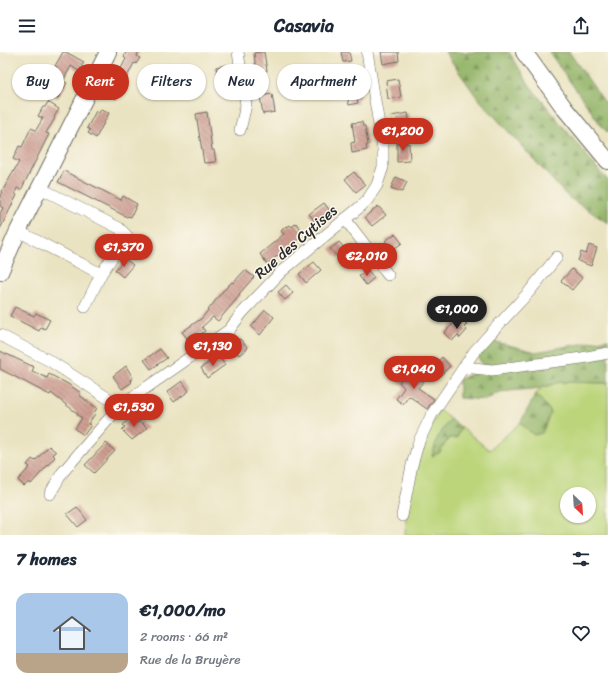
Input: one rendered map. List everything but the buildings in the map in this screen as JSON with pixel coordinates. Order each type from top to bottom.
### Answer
[{"type":"street","points":[[0,272],[18,231],[108,52]]},
{"type":"street","points":[[238,52],[246,104],[240,130]]},
{"type":"street","name":"Rue des Cytises","points":[[50,494],[62,473],[120,406],[229,330],[242,313],[282,271],[368,199],[377,185],[383,167],[383,149],[367,52]]},
{"type":"street","points":[[524,52],[565,109],[608,161]]},
{"type":"street","points":[[40,188],[119,228],[127,236],[126,243],[115,253],[101,274],[85,307]]},
{"type":"street","points":[[345,219],[388,275]]},
{"type":"street","points":[[18,231],[101,274]]},
{"type":"street","points":[[402,516],[412,465],[419,441],[432,414],[474,352],[529,292],[557,257]]},
{"type":"street","points":[[0,335],[50,361],[120,406]]},
{"type":"street","points":[[464,367],[492,370],[608,353]]},
{"type":"green space","points":[[445,52],[509,52],[530,86],[608,180],[608,223],[568,197],[476,96]]},
{"type":"green space","points":[[549,52],[569,52],[608,107],[608,133],[603,128]]},
{"type":"green space","points":[[608,339],[608,383],[560,382],[541,388],[499,392],[486,400],[459,398],[459,380],[481,371],[482,365],[477,354],[488,340],[536,352]]},
{"type":"green space","points":[[560,382],[608,383],[608,535],[405,535],[407,505],[417,457],[439,410],[450,419],[437,439],[439,453],[449,438],[457,437],[461,427],[489,450],[520,423],[534,435],[551,412],[536,394],[541,388]]},
{"type":"green space","points":[[536,394],[551,412],[542,433],[534,435],[520,423]]},
{"type":"green space","points":[[450,419],[461,427],[457,438],[449,438],[439,453],[432,456],[437,439]]}]
